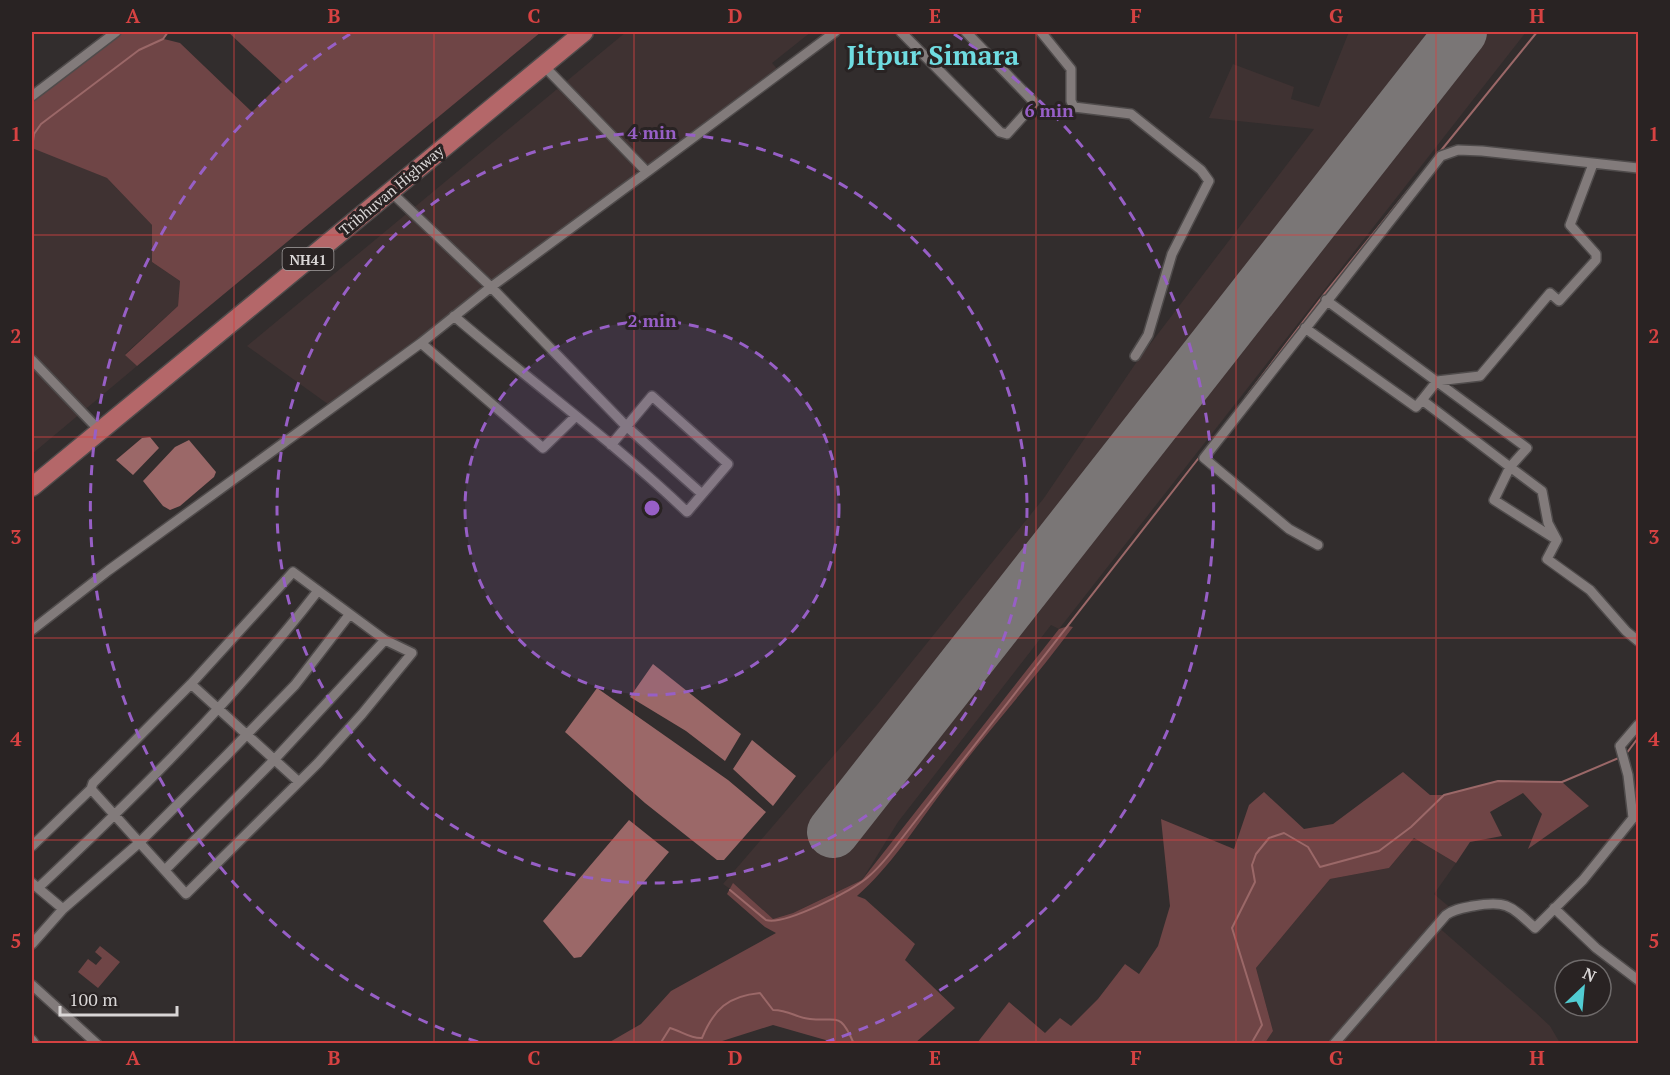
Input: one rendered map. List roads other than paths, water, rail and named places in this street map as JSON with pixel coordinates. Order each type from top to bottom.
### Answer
[{"type":"highway","name":"Tribhuvan Highway","points":[[32,487],[584,32]]},
{"type":"street","points":[[32,96],[116,32]]},
{"type":"street","points":[[32,630],[109,570],[422,343],[491,287],[835,32]]},
{"type":"street","points":[[901,32],[1000,132],[1008,134],[1033,105],[1033,101],[966,32]]},
{"type":"street","points":[[1041,32],[1071,69],[1071,101],[1074,107],[1131,114],[1201,170],[1209,181],[1172,254],[1148,335],[1136,356]]},
{"type":"street","points":[[543,65],[647,172]]},
{"type":"street","points":[[1318,545],[1289,529],[1204,458],[1440,156],[1448,152],[1482,151],[1638,168]]},
{"type":"street","points":[[1305,328],[1416,407],[1437,381],[1480,376],[1550,293],[1559,301],[1596,260],[1596,254],[1570,225],[1593,164]]},
{"type":"street","points":[[390,191],[491,287],[626,426],[702,494]]},
{"type":"street","points":[[1326,300],[1527,448],[1510,467],[1494,500],[1557,540]]},
{"type":"street","points":[[454,316],[575,417],[611,444],[687,512],[728,464],[652,396],[611,444]]},
{"type":"street","points":[[422,343],[543,448],[575,417]]},
{"type":"street","points":[[32,360],[99,430]]},
{"type":"street","points":[[1422,400],[1542,491],[1548,523],[1557,540]]},
{"type":"street","points":[[1557,540],[1547,559],[1590,590],[1626,631],[1638,641]]},
{"type":"street","points":[[32,846],[91,789],[93,783],[191,684],[293,572],[317,592],[385,640],[412,653],[362,714],[299,782],[186,894],[91,789]]},
{"type":"street","points":[[63,909],[35,885],[115,816],[271,652],[317,592]]},
{"type":"street","points":[[32,944],[63,909],[139,843],[295,685],[349,615]]},
{"type":"street","points":[[165,870],[274,760],[385,640]]},
{"type":"street","points":[[191,684],[299,782]]},
{"type":"street","points":[[1334,1044],[1435,925],[1453,910],[1498,902],[1512,907],[1535,928],[1583,880],[1636,817],[1626,760],[1620,746],[1638,725]]},
{"type":"street","points":[[1554,908],[1596,948],[1638,980]]},
{"type":"street","points":[[32,985],[97,1044]]},
{"type":"street","points":[[32,1040],[36,1044]]},
{"type":"waterway","points":[[32,148],[34,134],[41,124],[139,50],[163,39],[168,32]]},
{"type":"waterway","points":[[1439,153],[1537,32]]},
{"type":"waterway","points":[[1245,398],[1322,297],[1410,188]]},
{"type":"waterway","points":[[730,890],[766,920],[788,918],[849,890],[881,865],[1201,455]]},
{"type":"waterway","points":[[1626,754],[1638,738]]},
{"type":"waterway","points":[[1251,1044],[1262,1025],[1232,928],[1255,882],[1252,865],[1256,854],[1269,838],[1284,833],[1308,847],[1320,867],[1379,851],[1411,827],[1444,795],[1498,781],[1562,782],[1621,757]]},
{"type":"waterway","points":[[660,1044],[670,1028],[702,1038],[712,1019],[724,1006],[739,997],[760,993],[773,1010],[805,1018],[841,1022],[854,1044]]},
{"type":"district","name":"Jitpur Simara","points":[[933,55]]}]
